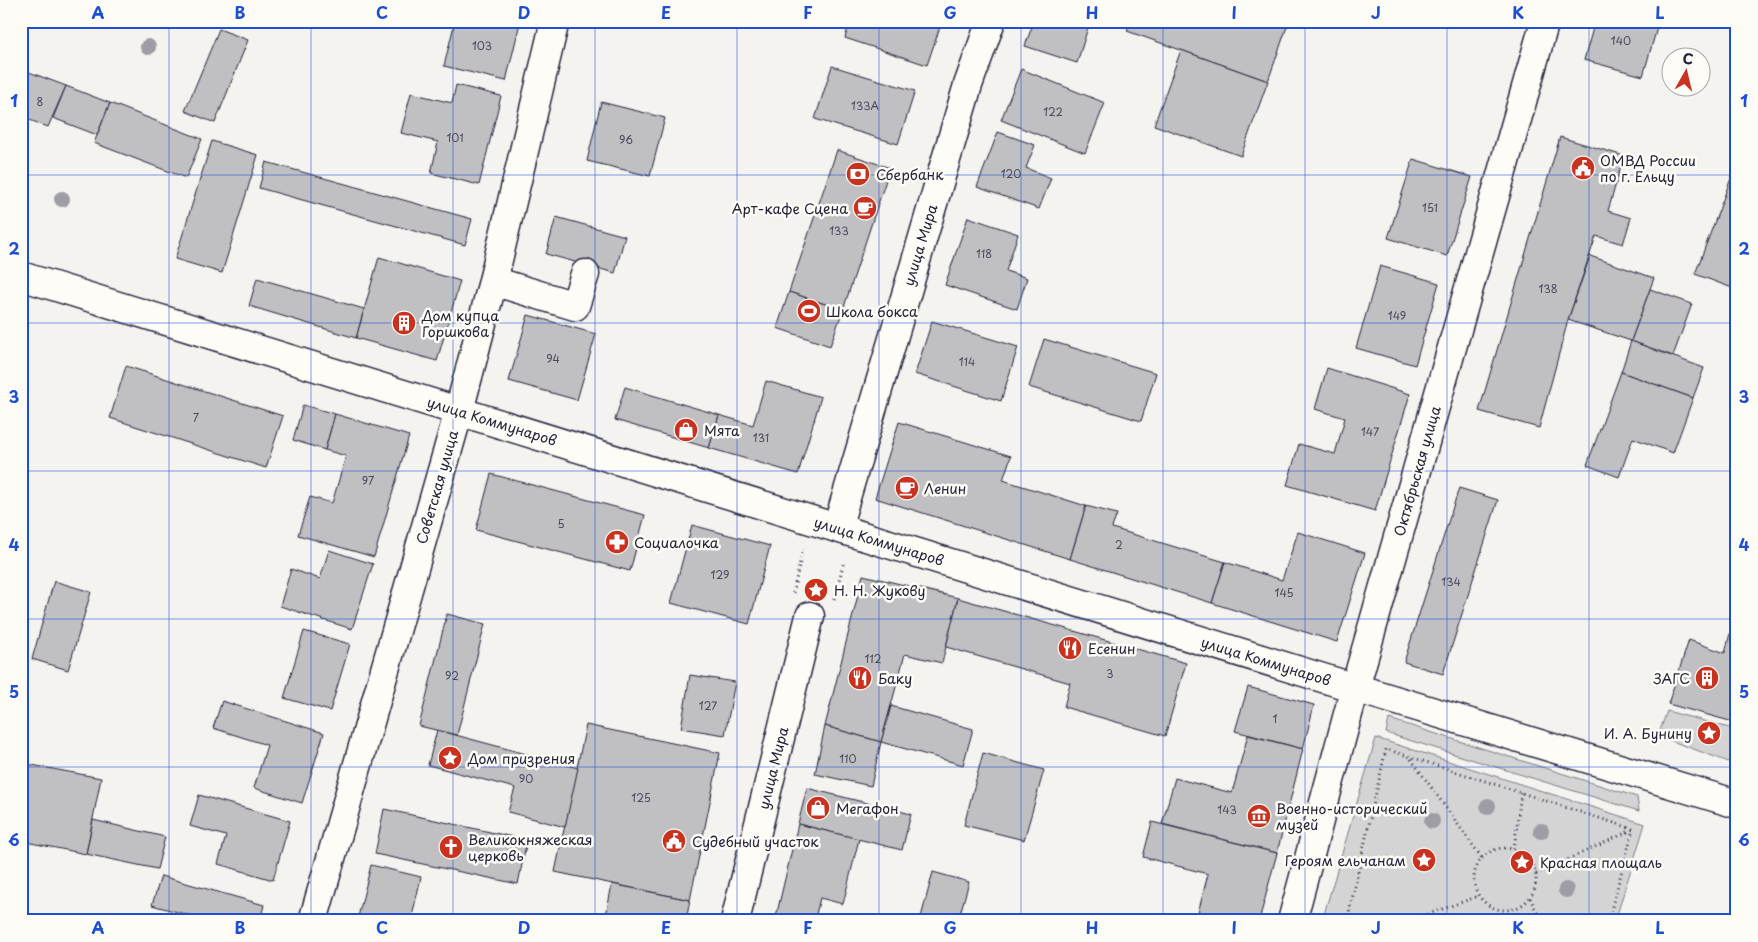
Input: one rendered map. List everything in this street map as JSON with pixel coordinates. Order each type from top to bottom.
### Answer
[{"type":"street","name":"Советская улица","points":[[313,921],[459,411],[493,282],[555,21]]},
{"type":"street","name":"улица Мира","points":[[844,530],[965,94],[990,21]]},
{"type":"street","name":"Октябрьская улица","points":[[1292,921],[1355,688],[1545,21]]},
{"type":"street","points":[[493,282],[576,306],[585,274]]},
{"type":"street","name":"улица Коммунаров","points":[[21,276],[1737,804]]},
{"type":"street","name":"улица Мира","points":[[735,921],[810,616]]},
{"type":"path","points":[[810,519],[792,591],[810,616],[832,605],[844,530]]},
{"type":"path","points":[[1347,921],[1386,749],[1410,759],[1633,829]]},
{"type":"path","points":[[1410,759],[1482,858]]},
{"type":"path","points":[[1514,849],[1521,793]]},
{"type":"path","points":[[1536,874],[1633,829]]},
{"type":"path","points":[[1608,921],[1633,829]]},
{"type":"path","points":[[1502,848],[1514,849],[1525,855],[1532,864],[1536,874],[1535,888],[1530,898],[1522,906],[1510,910],[1500,910],[1488,905],[1479,896],[1474,883],[1475,870],[1482,858],[1492,850],[1502,848]]},
{"type":"path","points":[[1409,921],[1479,896]]},
{"type":"path","points":[[1530,898],[1541,921]]},
{"type":"shaded area","points":[[1667,711],[1737,730],[1737,765],[1658,736]]},
{"type":"shaded area","points":[[1389,719],[1637,797],[1639,811],[1386,733]]},
{"type":"shaded area","points":[[1376,738],[1645,824],[1615,921],[1322,921]]},
{"type":"building","points":[[455,21],[520,23],[506,81],[444,66]]},
{"type":"building","points":[[850,21],[942,21],[927,65],[845,38]]},
{"type":"building","points":[[1034,21],[1090,21],[1077,63],[1025,46]]},
{"type":"building","points":[[1130,21],[1289,21],[1268,81],[1127,31]]},
{"type":"building","points":[[1595,21],[1659,21],[1643,76],[1584,60]]},
{"type":"building","points":[[219,29],[248,40],[215,123],[185,111]]},
{"type":"building","points":[[1181,50],[1268,81],[1241,156],[1154,125]]},
{"type":"building","points":[[832,66],[915,91],[898,144],[815,119]]},
{"type":"building","points":[[21,69],[66,86],[48,127],[22,117],[21,120]]},
{"type":"building","points":[[1021,69],[1105,103],[1085,153],[1001,120]]},
{"type":"building","points":[[456,85],[501,96],[479,185],[431,173],[438,142],[401,133],[411,93],[452,103]]},
{"type":"building","points":[[66,86],[110,103],[97,135],[53,118]]},
{"type":"building","points":[[601,102],[665,118],[650,176],[587,161]]},
{"type":"building","points":[[110,103],[202,139],[186,178],[94,143]]},
{"type":"building","points":[[998,132],[1035,145],[1026,168],[1051,178],[1039,209],[977,187]]},
{"type":"building","points":[[1560,137],[1624,156],[1608,211],[1631,218],[1623,244],[1596,236],[1568,320],[1539,428],[1479,411]]},
{"type":"building","points":[[212,141],[258,155],[222,273],[175,259]]},
{"type":"building","points":[[837,150],[890,168],[843,310],[789,292]]},
{"type":"building","points":[[1413,159],[1472,177],[1447,256],[1388,238]]},
{"type":"building","points":[[266,162],[472,219],[465,245],[259,188]]},
{"type":"building","points":[[1733,173],[1737,174],[1735,289],[1695,274]]},
{"type":"building","points":[[556,217],[625,236],[615,273],[546,254]]},
{"type":"building","points":[[968,217],[1018,234],[1006,271],[1027,278],[1017,309],[945,285]]},
{"type":"building","points":[[1590,256],[1654,278],[1631,341],[1568,320]]},
{"type":"building","name":"Дом купца Горшкова","points":[[379,257],[460,281],[437,361],[356,338]]},
{"type":"building","points":[[1380,266],[1439,283],[1415,365],[1356,348]]},
{"type":"building","points":[[257,278],[364,309],[356,338],[249,306]]},
{"type":"building","points":[[1650,289],[1692,304],[1673,356],[1631,341]]},
{"type":"building","points":[[789,292],[843,310],[830,346],[777,328]]},
{"type":"building","points":[[528,315],[596,334],[577,400],[509,381]]},
{"type":"building","points":[[932,321],[1018,347],[1001,401],[915,374]]},
{"type":"building","points":[[1044,339],[1156,373],[1141,421],[1029,387]]},
{"type":"building","points":[[1631,341],[1704,368],[1693,398],[1621,372]]},
{"type":"building","points":[[126,366],[283,416],[266,468],[110,418]]},
{"type":"building","points":[[1327,368],[1410,394],[1375,511],[1287,485],[1299,444],[1335,454],[1345,418],[1315,409]]},
{"type":"building","points":[[1621,372],[1693,398],[1673,453],[1633,438],[1619,477],[1587,465]]},
{"type":"building","points":[[766,381],[821,397],[798,474],[709,448],[719,415],[753,425]]},
{"type":"building","points":[[625,387],[719,415],[709,448],[615,420]]},
{"type":"building","points":[[303,405],[335,414],[325,450],[293,440]]},
{"type":"building","points":[[335,414],[409,436],[374,557],[298,535],[310,497],[332,503],[346,456],[325,450]]},
{"type":"building","points":[[899,422],[1011,456],[1003,480],[1086,506],[1070,559],[875,498]]},
{"type":"building","points":[[491,474],[645,515],[630,571],[476,530]]},
{"type":"building","points":[[1459,488],[1498,500],[1443,674],[1404,662]]},
{"type":"building","points":[[1086,506],[1117,514],[1112,528],[1225,562],[1212,603],[1070,559]]},
{"type":"building","points":[[692,525],[770,546],[749,624],[671,603]]},
{"type":"building","points":[[1298,532],[1365,553],[1337,642],[1212,603],[1225,562],[1282,580]]},
{"type":"building","points":[[329,550],[373,564],[352,629],[280,606],[291,569],[320,579]]},
{"type":"building","points":[[863,575],[958,598],[942,663],[905,654],[881,742],[825,726]]},
{"type":"building","points":[[54,581],[91,592],[68,670],[32,659]]},
{"type":"building","points":[[958,598],[1186,663],[1165,736],[1064,707],[1070,683],[946,647]]},
{"type":"building","name":"ЗАГС","points":[[1737,606],[1737,723],[1668,704],[1689,640],[1725,653]]},
{"type":"building","points":[[447,614],[485,624],[457,735],[419,726]]},
{"type":"building","points":[[304,631],[350,644],[330,711],[284,698]]},
{"type":"building","points":[[690,675],[735,682],[725,735],[681,728]]},
{"type":"building","points":[[1248,687],[1314,705],[1303,749],[1235,731]]},
{"type":"building","points":[[222,701],[324,733],[302,803],[254,788],[267,745],[213,728]]},
{"type":"building","points":[[891,706],[973,729],[963,765],[881,742]]},
{"type":"building","points":[[586,725],[720,753],[690,900],[555,872]]},
{"type":"building","points":[[825,726],[881,742],[871,786],[815,774]]},
{"type":"building","points":[[437,730],[578,768],[565,827],[508,812],[515,788],[428,765]]},
{"type":"building","points":[[1248,735],[1303,749],[1277,853],[1162,824],[1175,778],[1232,793]]},
{"type":"building","points":[[983,753],[1044,770],[1024,840],[964,825]]},
{"type":"building","points":[[21,763],[101,778],[86,854],[21,841]]},
{"type":"building","points":[[807,788],[911,814],[902,850],[798,824]]},
{"type":"building","points":[[199,795],[290,821],[273,880],[218,864],[226,836],[190,826]]},
{"type":"building","name":"Великокняжеская церковь","points":[[384,809],[527,840],[518,884],[375,854]]},
{"type":"building","points":[[93,820],[165,837],[157,869],[86,854]]},
{"type":"building","points":[[1152,822],[1277,853],[1259,921],[1196,921],[1208,874],[1143,857]]},
{"type":"building","points":[[798,824],[859,839],[843,904],[820,898],[816,914],[837,921],[775,921]]},
{"type":"building","points":[[371,865],[421,877],[411,921],[357,921]]},
{"type":"building","points":[[933,872],[969,882],[958,921],[920,921]]},
{"type":"building","points":[[161,876],[264,905],[260,921],[195,921],[196,917],[152,905]]},
{"type":"building","points":[[612,884],[690,900],[686,921],[605,921]]},
{"type":"place","name":"ОМВД России по г. Ельцу","points":[[1583,168]]},
{"type":"place","name":"Сбербанк","points":[[858,174]]},
{"type":"place","name":"Арт-кафе Сцена","points":[[865,208]]},
{"type":"place","name":"Школа бокса","points":[[809,311]]},
{"type":"place","name":"Дом купца Горшкова","points":[[404,323]]},
{"type":"place","name":"Мята","points":[[686,430]]},
{"type":"place","name":"Ленин","points":[[907,488]]},
{"type":"place","name":"Социалочка","points":[[617,542]]},
{"type":"place","name":"Н. Н. Жукову","points":[[816,590]]},
{"type":"place","name":"Есенин","points":[[1070,648]]},
{"type":"place","name":"Баку","points":[[860,678]]},
{"type":"place","name":"ЗАГС","points":[[1707,678]]},
{"type":"place","name":"И. А. Бунину","points":[[1709,733]]},
{"type":"place","name":"Дом призрения","points":[[450,758]]},
{"type":"place","name":"Мегафон","points":[[818,808]]},
{"type":"place","name":"Военно-исторический музей","points":[[1259,816]]},
{"type":"place","name":"Судебный участок","points":[[674,841]]},
{"type":"place","name":"Великокняжеская церковь","points":[[451,847]]},
{"type":"place","name":"Героям ельчанам","points":[[1424,860]]},
{"type":"place","name":"Красная площаль","points":[[1522,862]]}]
